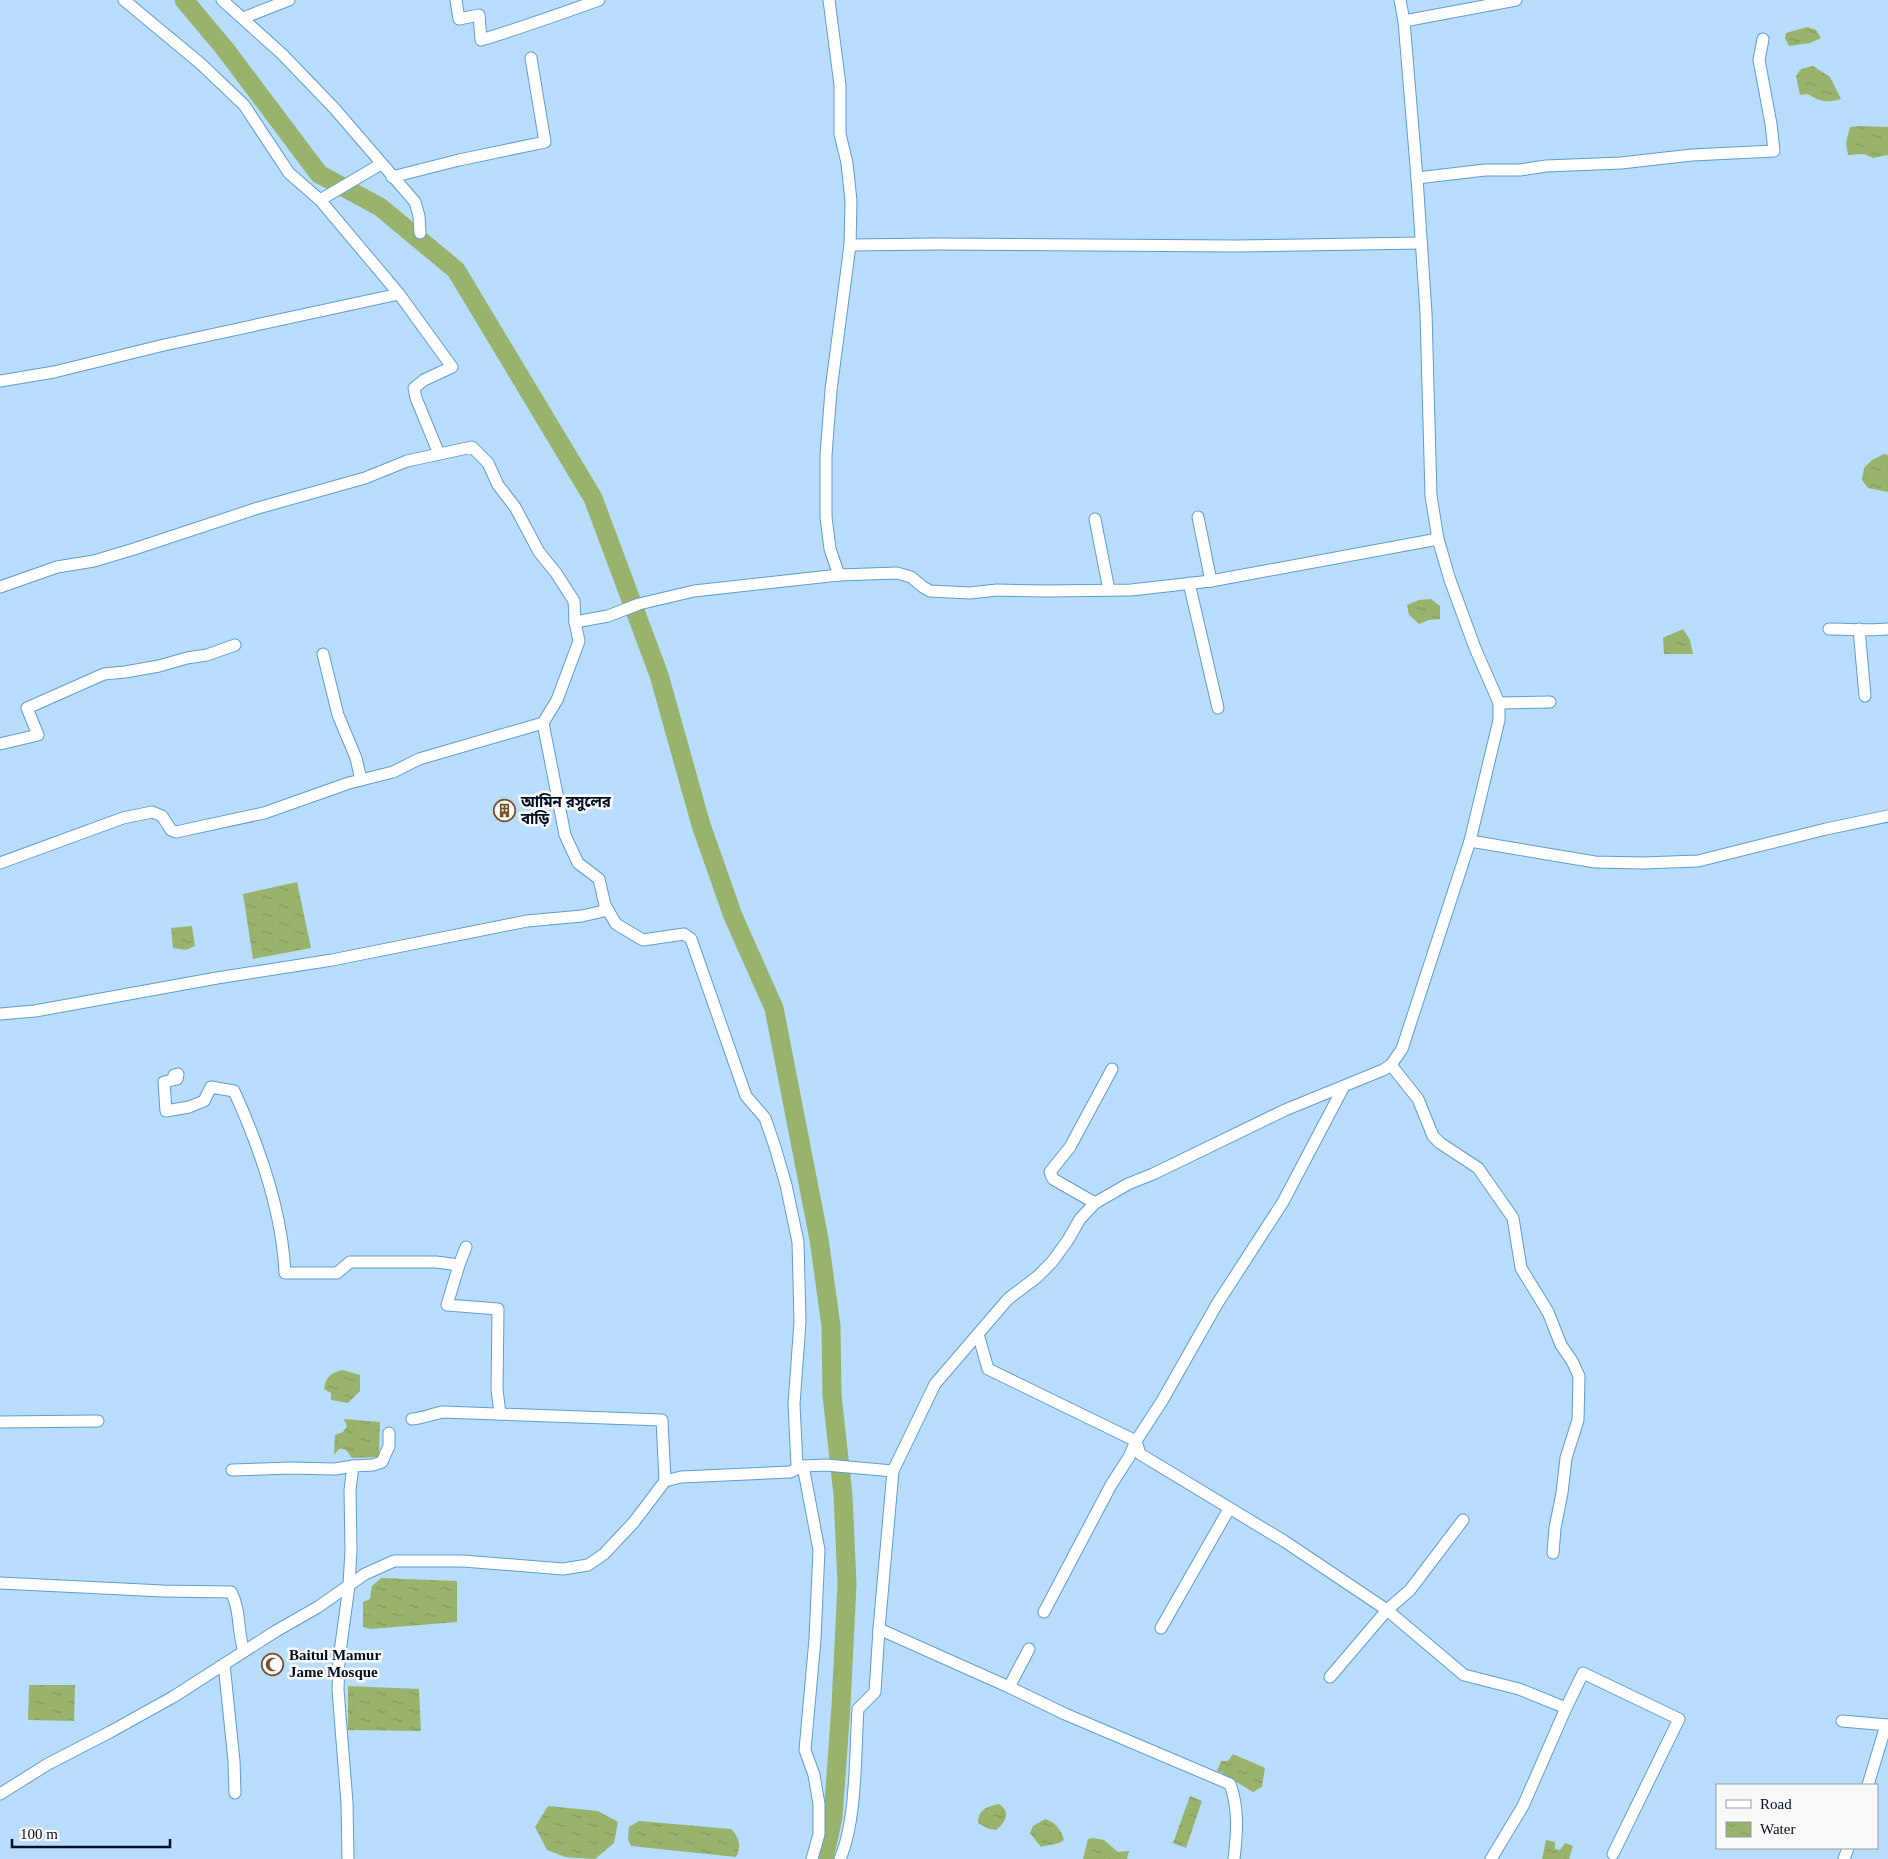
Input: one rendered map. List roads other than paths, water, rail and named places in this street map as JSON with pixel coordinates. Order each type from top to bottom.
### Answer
[{"type":"street","points":[[124,0],[201,64],[244,105],[288,173],[320,200],[400,294],[452,367],[424,380],[414,388],[416,398],[439,454]]},
{"type":"street","points":[[222,0],[282,54],[334,108],[414,202],[419,216],[420,233]]},
{"type":"street","points":[[243,18],[289,0]]},
{"type":"street","points":[[456,0],[459,19],[479,15],[481,40],[530,26],[552,16],[599,0]]},
{"type":"street","points":[[829,0],[840,85],[840,134],[847,163],[851,201],[850,245],[831,390],[826,454],[826,517],[830,549],[839,575]]},
{"type":"street","points":[[840,1859],[846,1844],[849,1824],[858,1709],[875,1692],[893,1471],[935,1384],[1008,1299],[1037,1277],[1052,1262],[1080,1219],[1095,1203],[1128,1184],[1154,1174],[1285,1110],[1343,1088],[1391,1065],[1402,1049],[1470,841],[1499,720],[1499,703],[1450,580],[1438,539],[1431,496],[1429,378],[1417,178],[1404,21],[1400,0]]},
{"type":"street","points":[[1404,21],[1516,0]]},
{"type":"street","points":[[1417,178],[1486,170],[1520,170],[1546,166],[1622,163],[1692,155],[1774,151],[1759,60],[1763,39]]},
{"type":"street","points":[[392,177],[459,160],[545,142],[530,58]]},
{"type":"street","points":[[320,200],[381,164]]},
{"type":"street","points":[[850,245],[1236,246],[1421,243]]},
{"type":"street","points":[[0,381],[54,372],[400,294]]},
{"type":"street","points":[[0,587],[57,568],[94,561],[258,508],[365,478],[407,461],[472,447],[488,463],[498,485],[515,507],[540,552],[574,601],[575,622],[579,642],[557,700],[543,723],[565,835],[578,863],[599,879],[608,910],[616,924],[643,940],[684,934],[691,939],[746,1096],[765,1118],[776,1148],[798,1242],[800,1322],[794,1404],[797,1466],[849,1466],[893,1471]]},
{"type":"street","points":[[1198,517],[1211,581]]},
{"type":"street","points":[[1095,519],[1108,590]]},
{"type":"street","points":[[575,622],[608,616],[640,604],[694,591],[839,575],[897,573],[911,577],[930,590],[950,592],[1131,590],[1211,581],[1438,539]]},
{"type":"street","points":[[1189,583],[1218,708]]},
{"type":"street","points":[[1829,629],[1870,631],[1888,629]]},
{"type":"street","points":[[1859,629],[1865,696]]},
{"type":"street","points":[[0,744],[38,735],[27,708],[104,674],[159,666],[187,658],[207,655],[235,645]]},
{"type":"street","points":[[323,654],[338,715],[356,758],[361,780]]},
{"type":"street","points":[[1499,703],[1550,702]]},
{"type":"street","points":[[0,863],[123,818],[152,812],[162,816],[171,830],[176,832],[264,813],[361,780],[393,772],[419,759],[543,723]]},
{"type":"street","points":[[1470,841],[1595,862],[1698,861],[1826,829],[1888,816]]},
{"type":"street","points":[[0,1014],[52,1009],[217,978],[332,960],[527,920],[582,916],[608,910]]},
{"type":"street","points":[[1391,1065],[1418,1099],[1433,1136],[1440,1143],[1478,1168],[1510,1211],[1513,1218],[1521,1268],[1548,1312],[1558,1338],[1579,1376],[1578,1420],[1566,1458],[1553,1553]]},
{"type":"street","points":[[1095,1203],[1053,1179],[1050,1172],[1070,1147],[1112,1069]]},
{"type":"street","points":[[174,1075],[178,1074],[178,1079],[164,1082],[166,1111],[189,1108],[204,1101],[211,1086],[234,1091],[250,1125],[276,1207],[284,1249],[285,1273],[337,1273],[350,1262],[436,1262],[459,1265]]},
{"type":"street","points":[[1044,1612],[1136,1441],[1162,1401],[1217,1304],[1283,1202],[1343,1088]]},
{"type":"street","points":[[466,1247],[447,1305],[498,1309],[497,1389],[500,1414]]},
{"type":"street","points":[[978,1334],[988,1369],[1136,1441],[1140,1454],[1284,1541],[1387,1610],[1464,1675],[1518,1689],[1566,1708]]},
{"type":"street","points":[[412,1419],[443,1412],[662,1420],[665,1481]]},
{"type":"street","points":[[0,1422],[98,1421]]},
{"type":"street","points":[[232,1470],[290,1468],[335,1470],[353,1466],[373,1465],[382,1462],[389,1446],[389,1433]]},
{"type":"street","points":[[348,1859],[347,1803],[338,1690],[339,1659],[349,1586],[351,1549],[350,1490],[353,1466]]},
{"type":"street","points":[[0,1794],[48,1764],[173,1697],[276,1630],[318,1607],[365,1574],[394,1561],[463,1561],[563,1569],[588,1565],[604,1554],[634,1522],[665,1481],[681,1476],[790,1472],[803,1466]]},
{"type":"street","points":[[803,1466],[819,1550],[815,1639],[805,1750],[814,1775],[819,1804],[820,1834],[812,1859]]},
{"type":"street","points":[[1161,1628],[1230,1509]]},
{"type":"street","points":[[1330,1677],[1387,1610],[1410,1590],[1463,1520]]},
{"type":"street","points":[[0,1583],[163,1591],[231,1592],[236,1600],[238,1631],[244,1651]]},
{"type":"street","points":[[879,1629],[1065,1714],[1230,1784],[1236,1800],[1234,1859]]},
{"type":"street","points":[[1009,1687],[1029,1649]]},
{"type":"street","points":[[224,1664],[234,1761],[235,1793]]},
{"type":"street","points":[[1491,1859],[1523,1806],[1583,1673],[1679,1719],[1613,1854]]},
{"type":"street","points":[[1842,1721],[1887,1725],[1868,1784]]},
{"type":"water","points":[[1807,27],[1816,30],[1821,38],[1810,43],[1789,46],[1785,38],[1786,33]]},
{"type":"water","points":[[1813,66],[1830,77],[1841,99],[1823,101],[1808,94],[1800,95],[1796,76],[1801,69]]},
{"type":"water","points":[[1850,127],[1888,127],[1888,155],[1873,158],[1864,154],[1848,155],[1846,143]]},
{"type":"water","points":[[1884,454],[1888,455],[1888,492],[1868,488],[1862,480],[1864,468],[1872,460]]},
{"type":"water","points":[[1431,599],[1440,606],[1440,619],[1429,620],[1419,624],[1409,615],[1407,605],[1419,600]]},
{"type":"water","points":[[1683,629],[1690,640],[1693,654],[1664,654],[1663,638]]},
{"type":"water","points":[[297,882],[311,948],[253,959],[243,894]]},
{"type":"water","points":[[192,926],[195,946],[186,950],[173,948],[171,928]]},
{"type":"water","points":[[343,1370],[360,1375],[360,1391],[348,1403],[331,1400],[331,1393],[324,1389],[326,1381],[330,1376],[335,1372]]},
{"type":"water","points":[[344,1419],[380,1422],[379,1457],[352,1458],[346,1450],[342,1449],[339,1449],[334,1455],[335,1435],[343,1432],[347,1426]]},
{"type":"water","points":[[381,1578],[457,1581],[457,1622],[370,1629],[363,1627],[363,1602],[370,1599],[372,1586]]},
{"type":"water","points":[[29,1685],[75,1685],[74,1721],[28,1720]]},
{"type":"water","points":[[348,1686],[419,1689],[421,1731],[348,1730]]},
{"type":"water","points":[[1233,1754],[1265,1768],[1262,1787],[1253,1792],[1233,1780],[1222,1777],[1223,1773],[1217,1771],[1221,1761],[1228,1761]]},
{"type":"water","points":[[1190,1796],[1202,1801],[1186,1848],[1173,1843]]},
{"type":"water","points":[[999,1804],[1005,1810],[1006,1817],[996,1830],[989,1829],[978,1823],[981,1812],[984,1809]]},
{"type":"water","points":[[548,1806],[598,1811],[618,1822],[614,1843],[595,1859],[565,1857],[547,1850],[535,1827]]},
{"type":"water","points":[[1045,1819],[1057,1827],[1064,1840],[1041,1847],[1030,1833],[1033,1826]]},
{"type":"water","points":[[639,1821],[731,1829],[739,1842],[738,1853],[736,1857],[631,1846],[628,1839],[629,1827]]},
{"type":"water","points":[[1088,1839],[1104,1840],[1118,1852],[1129,1851],[1127,1859],[1083,1859]]},
{"type":"water","points":[[1546,1840],[1555,1842],[1555,1849],[1560,1850],[1565,1843],[1573,1846],[1569,1859],[1542,1859]]},
{"type":"waterway","points":[[184,0],[225,49],[319,174],[380,207],[456,270],[593,498],[659,675],[701,825],[733,916],[774,1008],[819,1239],[831,1326],[832,1395],[843,1495],[847,1584],[841,1706],[833,1817],[824,1859]]},
{"type":"place","name":"আমিন রসুলের বাড়ি","points":[[505,811]]},
{"type":"place","name":"Baitul Mamur Jame Mosque","points":[[273,1664]]}]
